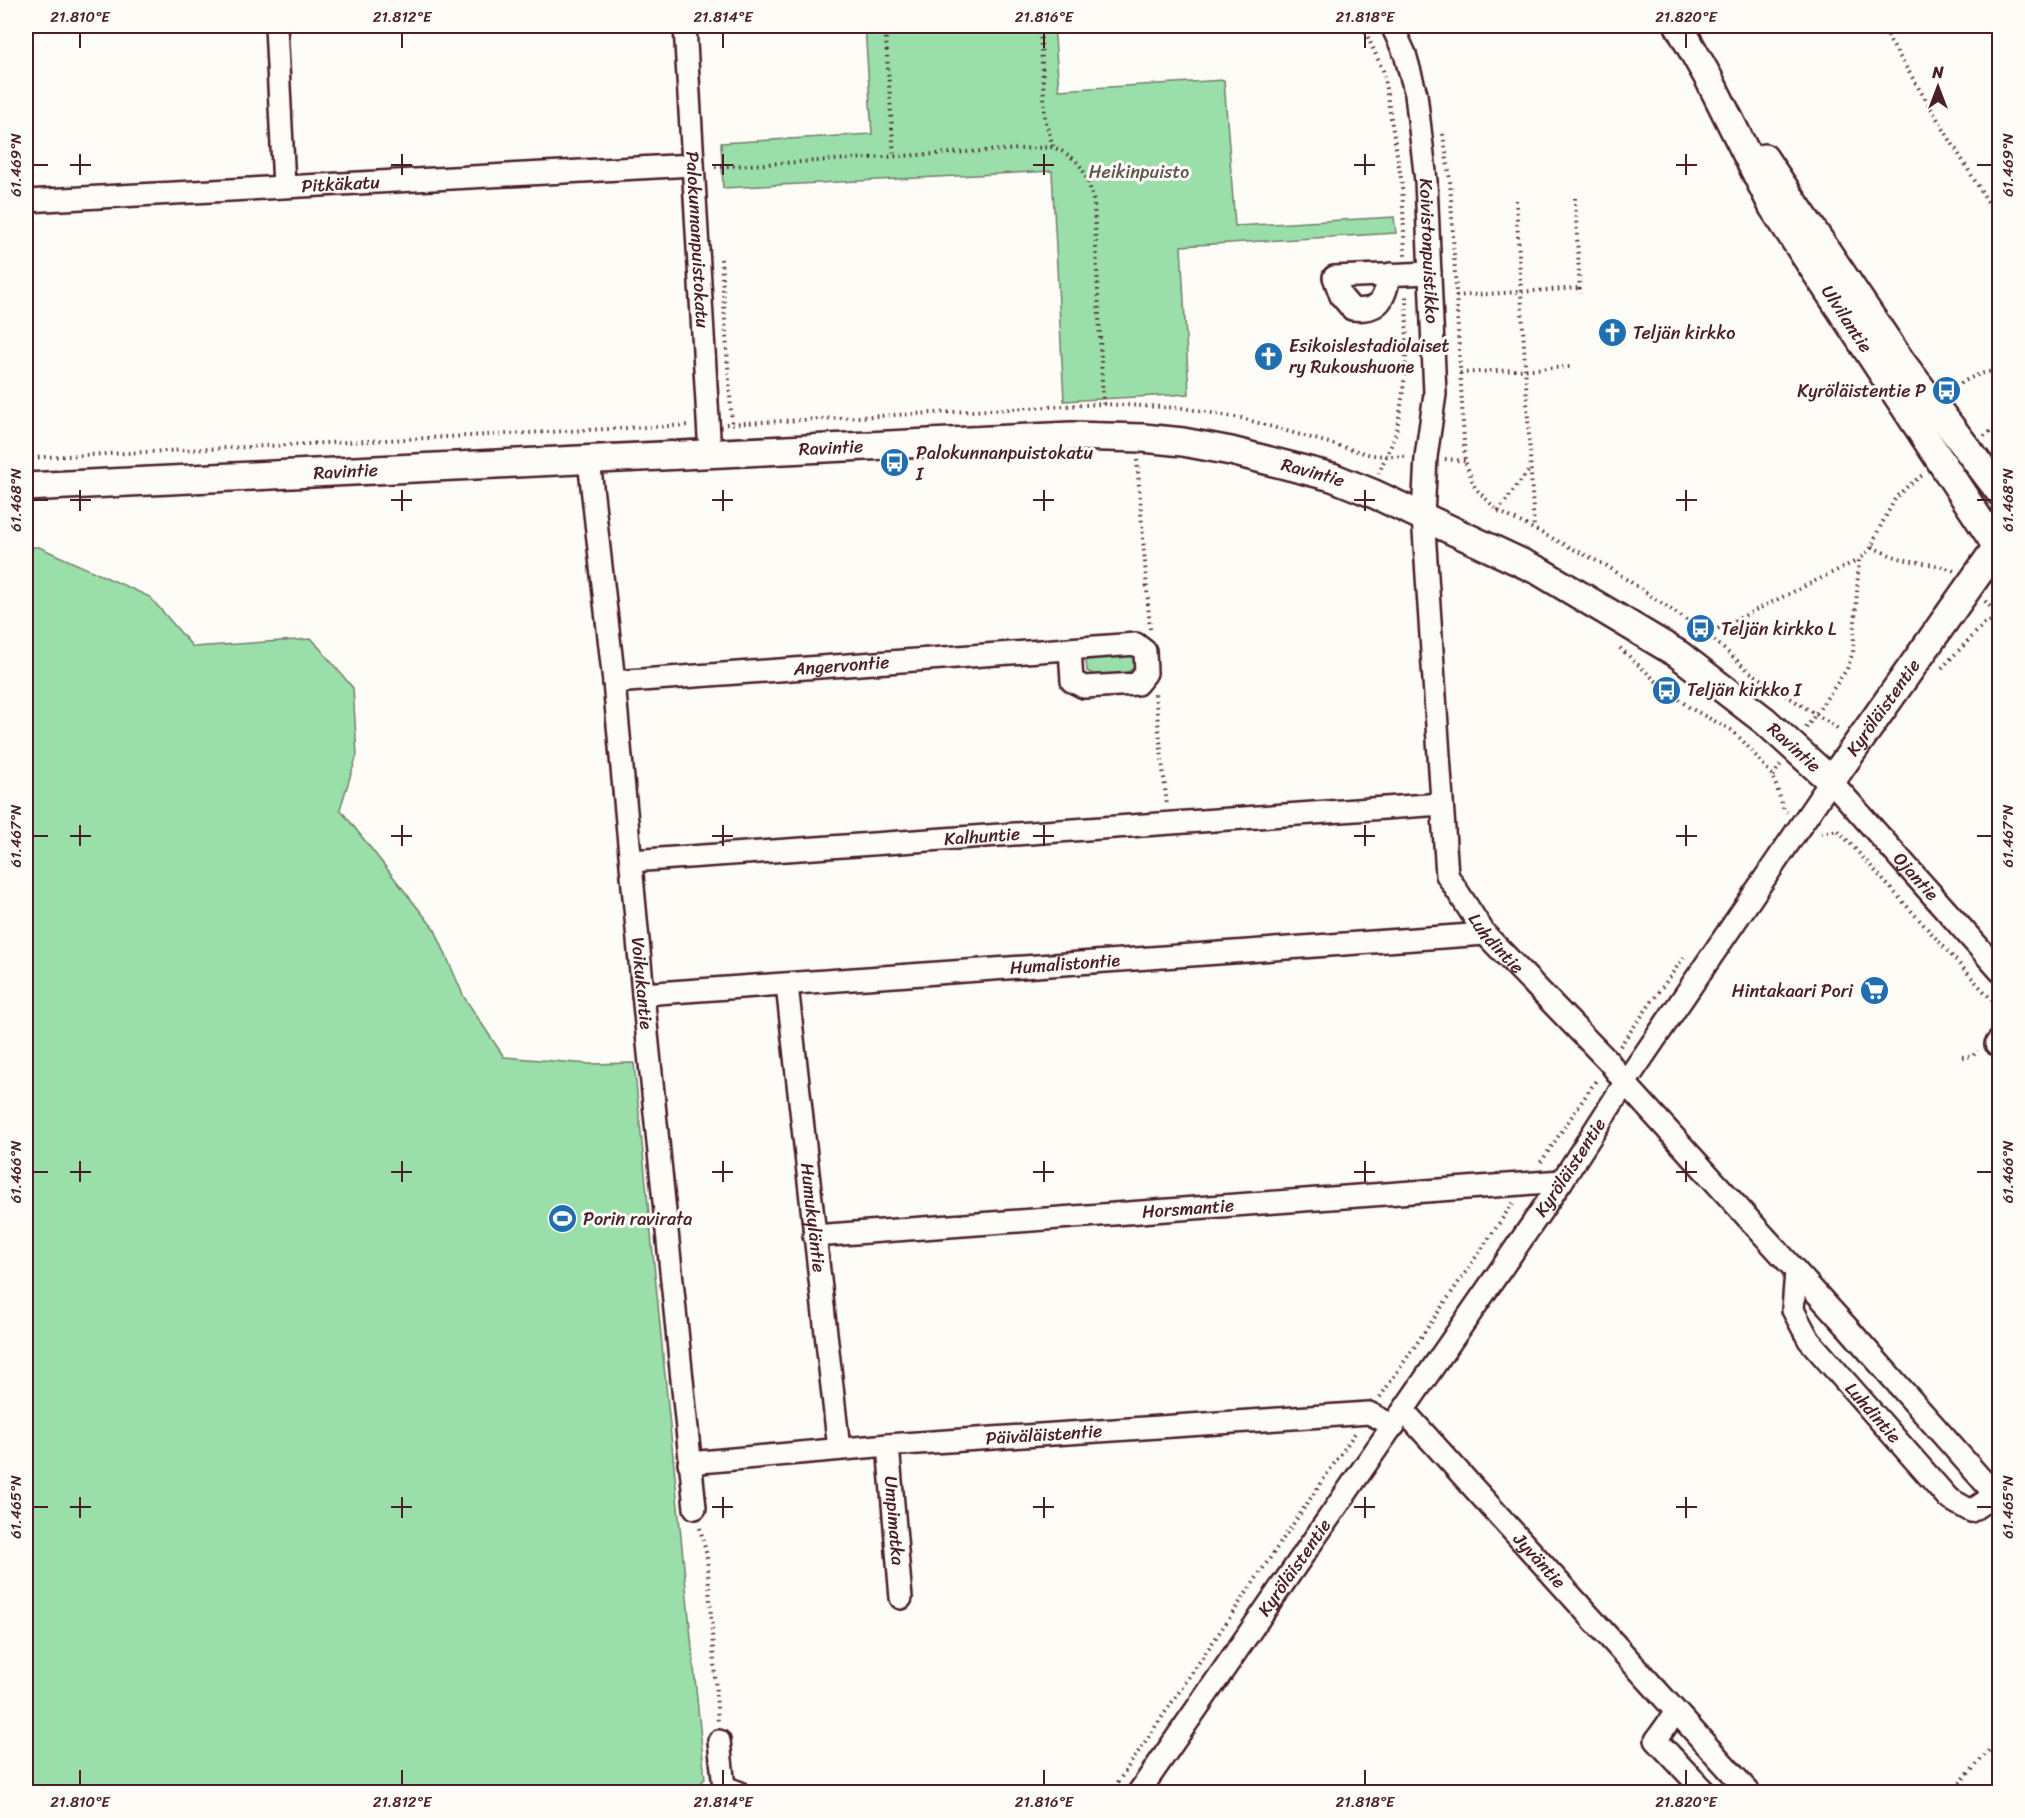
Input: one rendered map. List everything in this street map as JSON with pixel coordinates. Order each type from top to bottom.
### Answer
[{"type":"main road","name":"Ulvilantie","points":[[1679,26],[1709,79],[1773,207],[1999,546]]},
{"type":"main road","name":"Ulvilantie","points":[[1709,79],[1902,363],[2000,492]]},
{"type":"main road","name":"Ravintie","points":[[26,487],[1071,436],[1107,435],[1183,442],[1312,471],[1372,493],[1539,571],[1678,654],[1730,693],[1831,781]]},
{"type":"main road","name":"Kyröläistentie","points":[[1831,781],[1999,546]]},
{"type":"street","points":[[276,26],[284,186]]},
{"type":"street","name":"Palokunnanpuistokatu","points":[[685,26],[693,165],[722,453]]},
{"type":"street","name":"Koivistonpuistikko","points":[[1392,26],[1405,54],[1416,94],[1426,181],[1435,394],[1426,457],[1423,516]]},
{"type":"street","name":"Pitkäkatu","points":[[26,201],[693,165]]},
{"type":"street","points":[[1390,274],[1430,273]]},
{"type":"street","name":"Voikukantie","points":[[589,460],[614,682],[695,1508]]},
{"type":"street","name":"Luhdintie","points":[[1423,516],[1447,875],[1485,934],[1609,1062],[1625,1083],[1796,1270],[1996,1496],[1971,1510],[1948,1498],[1809,1340],[1794,1310],[1796,1270]]},
{"type":"street","name":"Angervontie","points":[[614,682],[1070,649]]},
{"type":"street","name":"Kyröläistentie","points":[[1150,1788],[1831,781]]},
{"type":"street","name":"Ojantie","points":[[1831,781],[2000,971]]},
{"type":"street","name":"Kalhuntie","points":[[631,861],[1442,804]]},
{"type":"street","name":"Humalistontie","points":[[643,994],[1485,934]]},
{"type":"street","name":"Humukyläntie","points":[[787,985],[839,1449]]},
{"type":"street","name":"Horsmantie","points":[[814,1236],[1562,1181]]},
{"type":"street","points":[[1369,1413],[1399,1418]]},
{"type":"street","name":"Päiväläistentie","points":[[689,1463],[888,1445],[1369,1413]]},
{"type":"street","name":"Jyväntie","points":[[1399,1418],[1749,1792]]},
{"type":"street","name":"Umpimatka","points":[[888,1445],[901,1598]]},
{"type":"street","points":[[1676,1712],[1656,1740],[1705,1792]]},
{"type":"street","points":[[719,1742],[724,1787],[738,1792]]},
{"type":"path","points":[[885,26],[894,157]]},
{"type":"path","points":[[1040,26],[1045,118],[1053,147]]},
{"type":"path","points":[[1881,26],[2000,222]]},
{"type":"path","points":[[1442,124],[1450,180],[1465,461],[1475,488],[1498,511],[1607,566],[1707,634],[1750,672],[1817,714]]},
{"type":"path","points":[[715,167],[1053,147],[1068,153],[1079,163],[1088,178],[1094,203],[1103,404]]},
{"type":"path","points":[[715,159],[716,178]]},
{"type":"path","points":[[1456,296],[1580,291],[1575,198]]},
{"type":"path","points":[[1516,200],[1534,530]]},
{"type":"path","points":[[720,249],[722,453]]},
{"type":"path","points":[[1460,373],[1569,367]]},
{"type":"path","points":[[1947,391],[1972,377],[1995,370],[2000,372]]},
{"type":"path","points":[[1984,436],[2000,425]]},
{"type":"path","points":[[1498,511],[1530,469]]},
{"type":"path","points":[[1707,634],[1859,560],[1872,547],[1896,497],[1925,473]]},
{"type":"path","points":[[1872,547],[1910,561],[1942,566],[1953,571],[1970,585],[2000,617],[1984,624],[1936,674]]},
{"type":"path","points":[[1773,776],[1847,669],[1853,652],[1859,560]]},
{"type":"path","points":[[1613,642],[1690,708],[1731,730],[1773,776],[1784,810],[1818,833],[1838,830],[2000,1009]]},
{"type":"path","points":[[1778,819],[1784,810]]},
{"type":"path","points":[[1111,1792],[1609,1062],[1689,949]]},
{"type":"path","points":[[695,1508],[707,1556],[719,1742]]},
{"type":"path","points":[[1952,1792],[2000,1738]]},
{"type":"green space","name":"Heikinpuisto","points":[[865,26],[1054,26],[1059,90],[1224,80],[1235,226],[1394,217],[1396,233],[1181,246],[1189,394],[1064,401],[1052,171],[723,188],[721,143],[872,134]]},
{"type":"green space","points":[[26,547],[39,547],[150,597],[193,647],[312,639],[353,688],[357,755],[340,809],[435,930],[464,997],[504,1057],[589,1064],[634,1063],[705,1779],[691,1792],[26,1792]]},
{"type":"green space","points":[[1128,654],[1134,659],[1134,667],[1124,674],[1112,677],[1087,671],[1086,661],[1090,655]]},
{"type":"place","name":"Teljän kirkko","points":[[1612,333]]},
{"type":"place","name":"Esikoislestadiolaiset ry Rukoushuone","points":[[1268,356]]},
{"type":"place","name":"Kyröläistentie P","points":[[1947,391]]},
{"type":"place","name":"Palokunnanpuistokatu I","points":[[895,463]]},
{"type":"place","name":"Teljän kirkko L","points":[[1700,629]]},
{"type":"place","name":"Teljän kirkko I","points":[[1666,690]]},
{"type":"place","name":"Hintakaari Pori","points":[[1874,991]]},
{"type":"place","name":"Porin ravirata","points":[[562,1219]]}]
